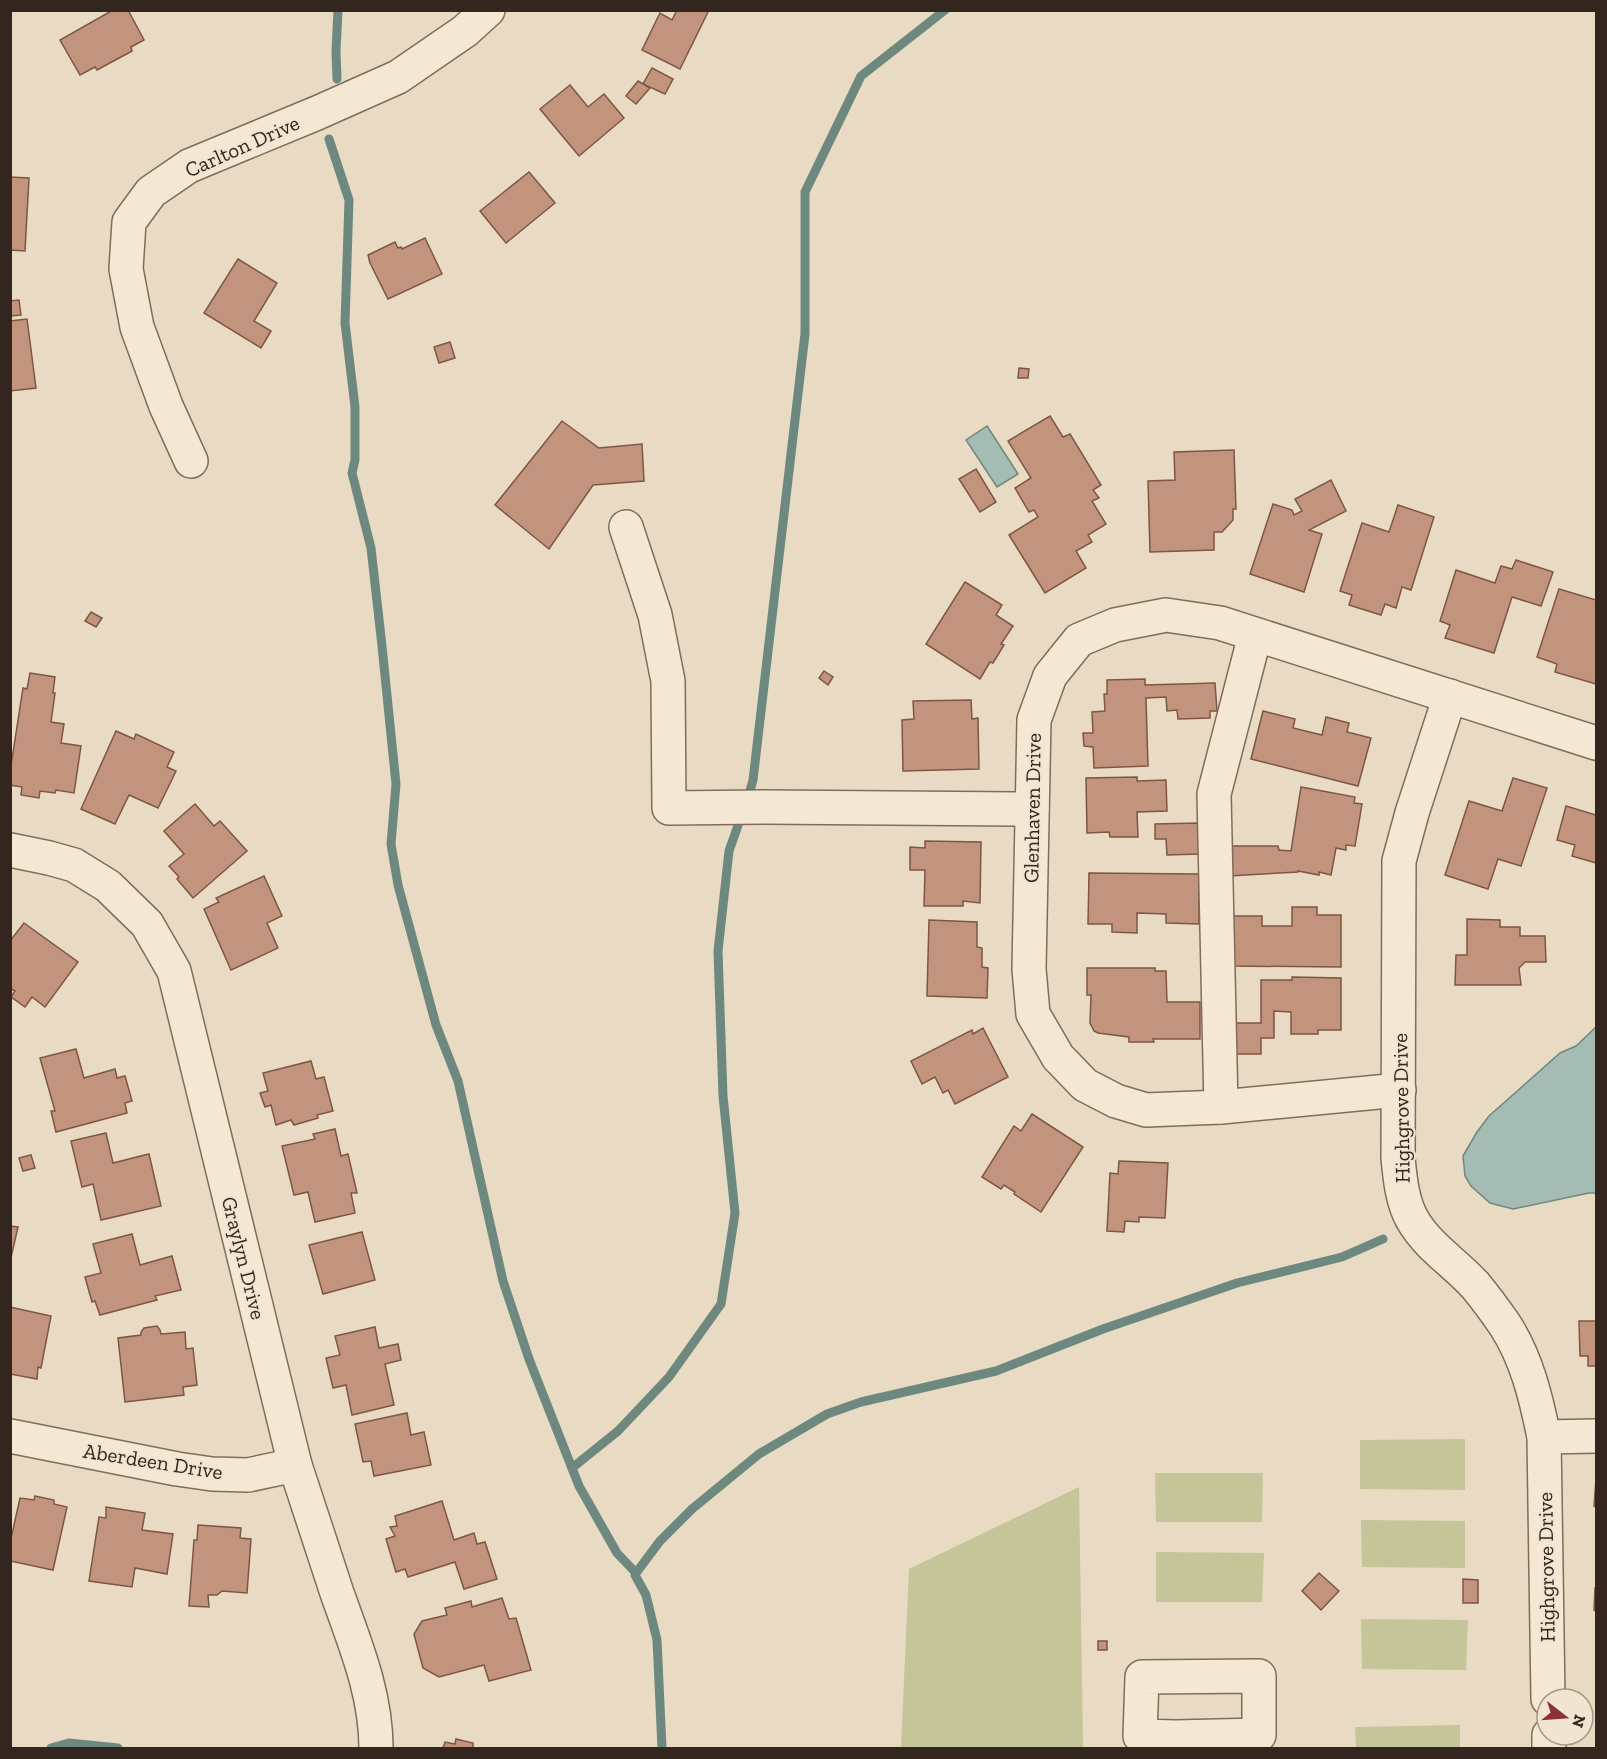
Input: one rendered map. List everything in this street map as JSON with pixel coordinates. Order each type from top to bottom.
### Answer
[{"type":"street","name":"Carlton Drive","points":[[191,461],[166,406],[137,327],[126,269],[129,222],[151,192],[189,166],[398,77],[465,31],[488,10]]},
{"type":"street","points":[[626,527],[655,615],[668,681],[669,808],[1032,809]]},
{"type":"street","name":"Glenhaven Drive","points":[[1399,1090],[1221,1107],[1146,1110],[1116,1101],[1084,1085],[1058,1057],[1034,1014],[1029,969],[1034,720],[1050,676],[1079,640],[1115,625],[1166,615],[1220,623],[1596,743]]},
{"type":"street","points":[[1221,1107],[1214,794],[1255,634]]},
{"type":"street","name":"Highgrove Drive","points":[[1450,696],[1399,861],[1398,1158],[1402,1191],[1411,1218],[1426,1240],[1474,1285],[1505,1326],[1524,1363],[1536,1395],[1544,1437],[1548,1687]]},
{"type":"street","name":"Graylyn Drive","points":[[10,850],[74,865],[108,886],[147,924],[174,971],[295,1466],[366,1673],[376,1729],[376,1749]]},
{"type":"street","name":"Aberdeen Drive","points":[[10,1436],[177,1469],[212,1473],[248,1474],[295,1466]]},
{"type":"street","points":[[1544,1437],[1596,1436]]},
{"type":"green space","points":[[1465,1439],[1465,1490],[1360,1489],[1360,1440]]},
{"type":"green space","points":[[1155,1473],[1263,1473],[1262,1522],[1156,1522]]},
{"type":"green space","points":[[1079,1487],[1083,1748],[901,1748],[909,1569]]},
{"type":"green space","points":[[1361,1520],[1465,1521],[1465,1568],[1362,1567]]},
{"type":"green space","points":[[1156,1552],[1264,1553],[1262,1602],[1156,1602]]},
{"type":"green space","points":[[1361,1619],[1468,1620],[1466,1670],[1362,1669]]},
{"type":"green space","points":[[1460,1725],[1460,1748],[1356,1748],[1355,1727]]},
{"type":"shaded area","points":[[987,426],[1018,474],[997,487],[966,440]]},
{"type":"shaded area","points":[[1596,1027],[1596,1193],[1513,1209],[1490,1203],[1471,1186],[1465,1176],[1463,1156],[1477,1132],[1489,1116],[1560,1053],[1576,1046]]},
{"type":"building","points":[[113,10],[128,10],[144,40],[131,47],[132,51],[97,70],[95,67],[80,75],[60,40]]},
{"type":"building","points":[[677,10],[709,10],[680,69],[642,50],[660,13],[672,20]]},
{"type":"building","points":[[652,68],[673,79],[665,94],[643,84]]},
{"type":"building","points":[[638,81],[650,88],[636,104],[626,96]]},
{"type":"building","points":[[570,85],[588,107],[604,94],[624,118],[579,156],[540,109]]},
{"type":"building","points":[[529,172],[555,203],[506,243],[480,211]]},
{"type":"building","points":[[10,177],[29,178],[25,251],[10,250]]},
{"type":"building","points":[[425,238],[442,274],[388,299],[368,255],[395,242],[398,248],[402,249]]},
{"type":"building","points":[[238,259],[277,283],[254,321],[271,331],[261,348],[204,313]]},
{"type":"building","points":[[19,300],[21,315],[10,316],[10,301]]},
{"type":"building","points":[[27,319],[36,388],[10,391],[10,321]]},
{"type":"building","points":[[450,342],[455,358],[439,363],[434,347]]},
{"type":"building","points":[[1019,368],[1029,369],[1028,378],[1018,378]]},
{"type":"building","points":[[1050,416],[1063,437],[1070,434],[1101,485],[1093,490],[1099,498],[1092,501],[1106,524],[1088,535],[1092,542],[1076,551],[1086,568],[1045,593],[1009,535],[1038,517],[1034,510],[1029,512],[1015,488],[1031,478],[1008,441]]},
{"type":"building","points":[[562,421],[599,448],[642,444],[644,481],[593,485],[549,549],[495,505]]},
{"type":"building","points":[[1234,450],[1236,509],[1233,509],[1233,520],[1222,532],[1214,532],[1214,550],[1150,552],[1148,481],[1175,480],[1174,452]]},
{"type":"building","points":[[976,469],[996,502],[980,512],[959,479]]},
{"type":"building","points":[[1331,480],[1346,511],[1309,530],[1322,534],[1304,592],[1250,574],[1273,504],[1292,510],[1294,515],[1302,511],[1295,499]]},
{"type":"building","points":[[1398,505],[1434,517],[1411,590],[1402,587],[1396,608],[1385,604],[1381,615],[1349,605],[1352,595],[1340,591],[1362,523],[1389,532]]},
{"type":"building","points":[[1516,560],[1553,572],[1541,606],[1512,597],[1494,653],[1445,638],[1450,625],[1440,621],[1456,570],[1495,583],[1501,566],[1512,569]]},
{"type":"building","points":[[965,582],[1002,605],[996,615],[1013,626],[1001,644],[1004,645],[993,663],[990,662],[980,679],[926,644]]},
{"type":"building","points":[[1559,589],[1596,600],[1596,684],[1555,672],[1557,664],[1537,657]]},
{"type":"building","points":[[91,612],[102,618],[96,627],[85,621]]},
{"type":"building","points":[[824,671],[833,677],[828,685],[819,678]]},
{"type":"building","points":[[30,673],[55,677],[51,722],[64,724],[61,743],[81,746],[74,793],[56,790],[55,793],[40,791],[39,798],[21,795],[22,787],[10,785],[23,688],[27,689]]},
{"type":"building","points":[[1145,679],[1145,685],[1215,683],[1217,711],[1210,711],[1210,718],[1178,719],[1177,710],[1167,711],[1166,697],[1146,698],[1148,766],[1094,768],[1093,747],[1084,746],[1083,733],[1093,733],[1092,712],[1105,711],[1104,694],[1107,694],[1107,680]]},
{"type":"building","points":[[971,700],[972,719],[978,718],[979,769],[903,771],[902,720],[914,719],[913,701]]},
{"type":"building","points":[[1263,711],[1295,719],[1293,728],[1322,735],[1326,717],[1349,723],[1347,732],[1371,738],[1358,786],[1251,759]]},
{"type":"building","points":[[116,731],[134,739],[136,734],[174,752],[167,767],[176,771],[158,808],[129,795],[115,824],[81,809]]},
{"type":"building","points":[[1137,777],[1137,781],[1166,780],[1167,811],[1137,812],[1138,837],[1110,837],[1109,832],[1087,833],[1086,778]]},
{"type":"building","points":[[1513,778],[1547,788],[1521,866],[1498,859],[1488,889],[1445,875],[1469,801],[1502,811]]},
{"type":"building","points":[[1301,787],[1355,797],[1354,803],[1362,804],[1355,846],[1346,845],[1346,850],[1336,848],[1331,875],[1298,871],[1229,876],[1229,846],[1278,846],[1279,850],[1291,851]]},
{"type":"building","points":[[195,804],[214,826],[220,821],[247,851],[193,898],[169,866],[184,854],[164,831]]},
{"type":"building","points":[[1566,806],[1596,815],[1596,863],[1572,856],[1575,845],[1557,840]]},
{"type":"building","points":[[1198,823],[1199,854],[1167,855],[1166,839],[1155,839],[1155,824]]},
{"type":"building","points":[[925,841],[981,842],[980,903],[963,901],[963,906],[924,906],[925,870],[910,870],[910,847],[925,848]]},
{"type":"building","points":[[1089,873],[1199,874],[1199,924],[1166,923],[1166,914],[1137,913],[1137,933],[1112,932],[1112,924],[1088,924]]},
{"type":"building","points":[[264,876],[282,916],[267,923],[278,948],[231,970],[204,909],[219,902],[216,898]]},
{"type":"building","points":[[1292,907],[1317,907],[1317,915],[1341,915],[1341,967],[1230,966],[1231,916],[1262,916],[1262,926],[1292,926]]},
{"type":"building","points":[[1467,919],[1500,920],[1500,927],[1520,927],[1520,936],[1545,936],[1546,962],[1525,962],[1519,968],[1521,985],[1455,985],[1456,955],[1467,955]]},
{"type":"building","points":[[929,920],[977,922],[977,947],[982,948],[982,967],[988,968],[987,998],[927,996]]},
{"type":"building","points":[[24,923],[78,962],[45,1007],[32,997],[25,1007],[11,997],[15,991],[10,988],[10,941]]},
{"type":"building","points":[[1087,968],[1155,968],[1155,971],[1166,971],[1167,1002],[1200,1002],[1200,1039],[1153,1039],[1154,1042],[1129,1042],[1129,1037],[1094,1031],[1090,1023],[1091,995],[1087,995]]},
{"type":"building","points":[[1292,977],[1341,978],[1341,1030],[1318,1030],[1318,1034],[1291,1034],[1291,1012],[1274,1011],[1274,1038],[1261,1038],[1261,1054],[1231,1054],[1231,1023],[1261,1023],[1261,980],[1292,980]]},
{"type":"building","points":[[983,1028],[1008,1077],[955,1104],[948,1090],[943,1093],[935,1077],[922,1084],[911,1061],[972,1030],[973,1034]]},
{"type":"building","points":[[76,1049],[84,1078],[115,1069],[117,1078],[125,1076],[132,1101],[125,1103],[127,1113],[56,1132],[51,1111],[55,1111],[40,1058]]},
{"type":"building","points":[[311,1061],[316,1079],[324,1077],[333,1111],[294,1125],[291,1120],[276,1125],[271,1105],[265,1107],[260,1093],[268,1091],[263,1073]]},
{"type":"building","points":[[1032,1114],[1083,1147],[1041,1212],[1004,1185],[1001,1189],[982,1177],[1014,1126],[1021,1131]]},
{"type":"building","points":[[335,1129],[341,1156],[348,1154],[357,1193],[351,1193],[355,1213],[315,1222],[308,1192],[294,1195],[282,1146],[315,1139],[313,1134]]},
{"type":"building","points":[[106,1133],[113,1163],[149,1154],[161,1206],[101,1220],[93,1184],[82,1187],[71,1141]]},
{"type":"building","points":[[31,1155],[35,1168],[23,1171],[19,1158]]},
{"type":"building","points":[[1119,1161],[1168,1163],[1165,1218],[1139,1217],[1139,1222],[1125,1221],[1124,1232],[1107,1231],[1110,1173],[1118,1174]]},
{"type":"building","points":[[10,1226],[18,1227],[10,1262]]},
{"type":"building","points":[[362,1232],[375,1280],[323,1294],[309,1245]]},
{"type":"building","points":[[132,1234],[140,1265],[172,1256],[181,1290],[155,1296],[157,1300],[100,1315],[95,1301],[92,1302],[85,1277],[101,1273],[93,1244]]},
{"type":"building","points":[[10,1307],[51,1316],[37,1379],[10,1374]]},
{"type":"building","points":[[1579,1321],[1596,1321],[1596,1366],[1588,1366],[1588,1356],[1580,1356]]},
{"type":"building","points":[[157,1326],[161,1334],[185,1332],[186,1349],[193,1348],[197,1385],[183,1387],[184,1395],[125,1402],[118,1338],[141,1335],[144,1328]]},
{"type":"building","points":[[375,1327],[379,1348],[398,1344],[401,1360],[385,1364],[394,1405],[352,1415],[346,1385],[333,1388],[326,1358],[340,1355],[335,1336]]},
{"type":"building","points":[[407,1413],[411,1435],[424,1432],[431,1465],[374,1476],[371,1461],[363,1462],[355,1424]]},
{"type":"building","points":[[1596,1479],[1596,1507],[1594,1506]]},
{"type":"building","points":[[35,1496],[54,1500],[54,1504],[67,1507],[53,1570],[10,1561],[10,1543],[20,1498],[34,1500]]},
{"type":"building","points":[[442,1501],[454,1540],[474,1533],[477,1544],[485,1542],[497,1579],[464,1589],[455,1562],[408,1577],[405,1569],[396,1572],[386,1539],[395,1536],[390,1527],[397,1526],[395,1516]]},
{"type":"building","points":[[106,1507],[145,1513],[142,1530],[173,1534],[167,1574],[135,1568],[132,1587],[89,1581],[99,1517],[106,1518]]},
{"type":"building","points":[[198,1525],[241,1528],[240,1538],[251,1539],[247,1593],[222,1591],[217,1595],[208,1595],[209,1607],[189,1606],[194,1540],[197,1540]]},
{"type":"building","points":[[1319,1573],[1339,1591],[1321,1610],[1302,1591]]},
{"type":"building","points":[[1463,1579],[1478,1580],[1478,1603],[1463,1603]]},
{"type":"building","points":[[1596,1588],[1596,1611],[1594,1610]]},
{"type":"building","points":[[502,1598],[509,1619],[516,1618],[531,1670],[489,1681],[484,1665],[439,1677],[423,1668],[414,1634],[422,1621],[447,1615],[445,1608],[471,1601],[472,1607]]},
{"type":"building","points":[[1098,1641],[1107,1641],[1107,1650],[1098,1650]]},
{"type":"building","points":[[456,1739],[473,1743],[473,1748],[443,1748],[445,1742],[455,1744]]},
{"type":"waterway","points":[[337,79],[338,10]]},
{"type":"waterway","points":[[747,801],[753,780],[805,334],[805,192],[861,76],[945,10]]},
{"type":"waterway","points":[[329,139],[349,200],[345,323],[355,407],[355,460],[352,473],[371,548],[382,646],[396,784],[391,844],[398,885],[436,1025],[458,1081],[503,1281],[529,1359],[579,1486],[617,1553],[636,1573],[646,1595],[657,1640],[662,1748]]},
{"type":"waterway","points":[[572,1468],[618,1431],[669,1377],[721,1304],[735,1213],[723,1096],[718,951],[729,851],[742,814]]},
{"type":"waterway","points":[[636,1573],[660,1541],[692,1509],[759,1454],[827,1414],[861,1402],[996,1371],[1103,1329],[1237,1283],[1342,1257],[1383,1239]]},
{"type":"waterway","points":[[51,1748],[69,1743],[118,1748]]}]
